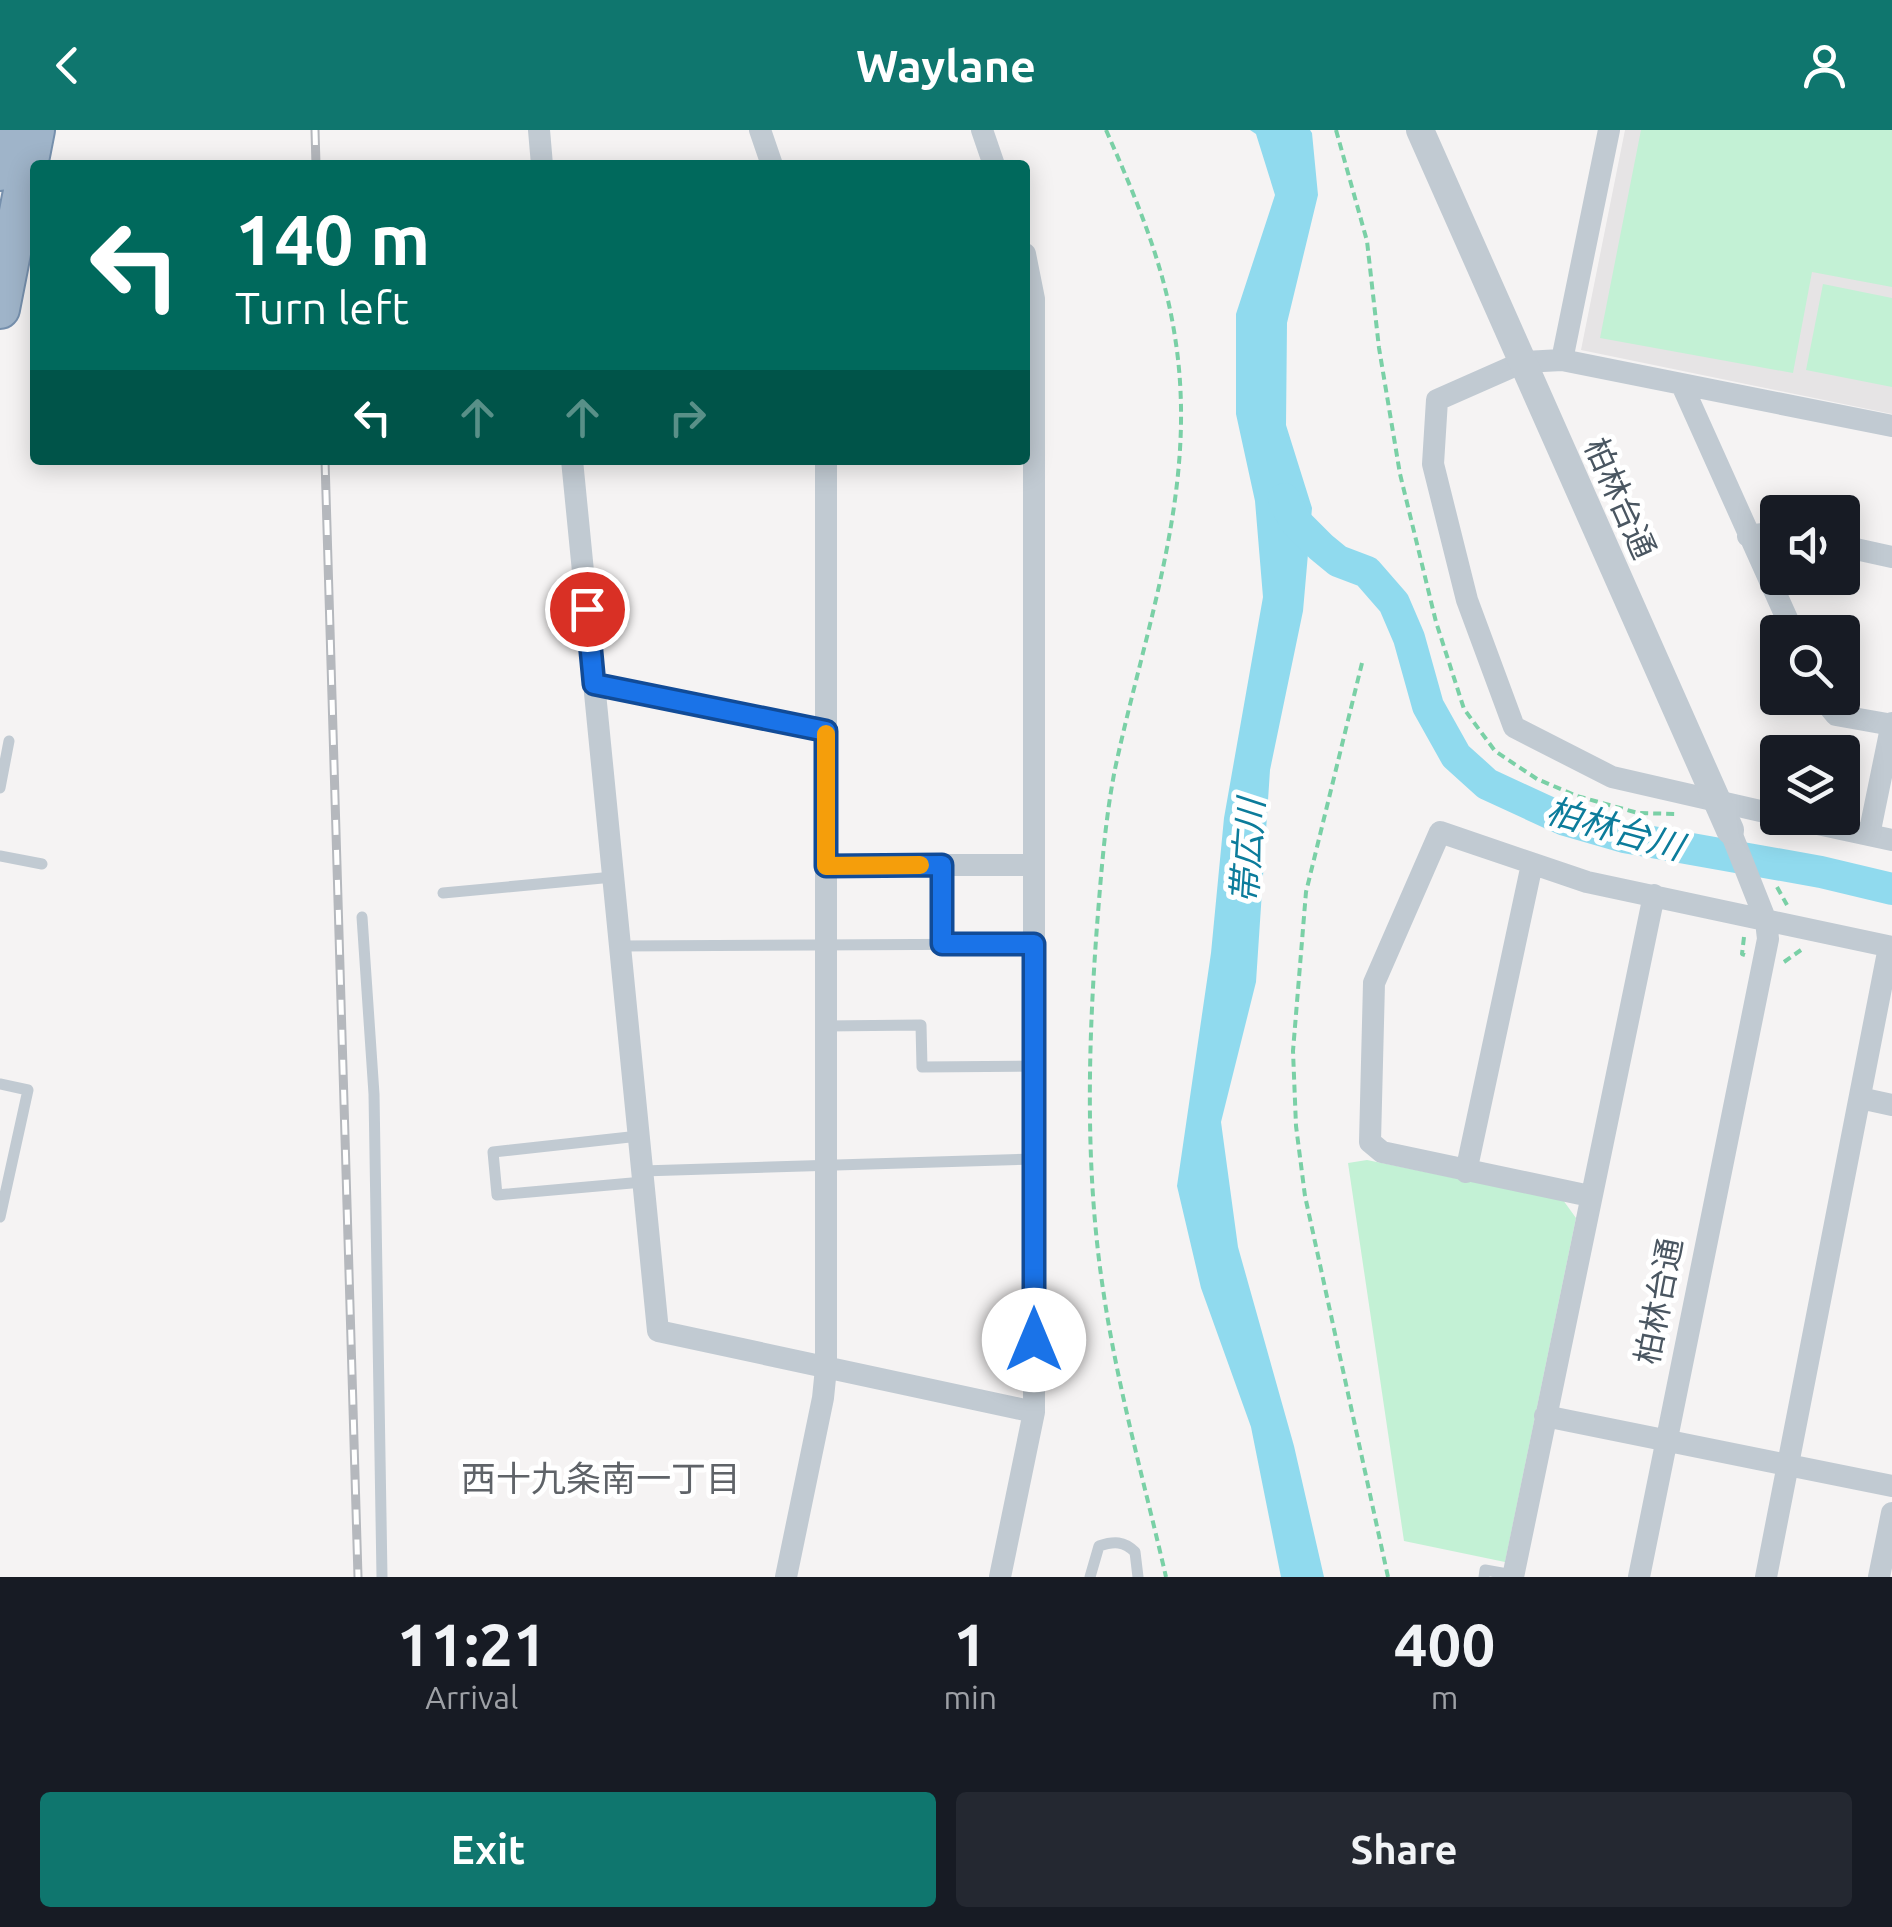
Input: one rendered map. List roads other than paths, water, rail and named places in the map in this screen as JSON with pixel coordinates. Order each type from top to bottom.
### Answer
[{"type":"highway","points":[[0,171],[8,130]]},
{"type":"highway","points":[[1,300],[35,130]]},
{"type":"street","points":[[539,130],[542,160]]},
{"type":"street","points":[[760,130],[770,160]]},
{"type":"street","points":[[982,130],[992,160]]},
{"type":"street","name":"柏林台通","points":[[1420,130],[1730,830],[1766,921],[1768,938],[1639,1577]]},
{"type":"street","points":[[1562,360],[1609,130]]},
{"type":"street","points":[[1000,1577],[1034,1412],[1030,299]]},
{"type":"street","points":[[1760,811],[1612,777],[1514,727],[1467,600],[1433,464],[1437,400],[1523,362],[1562,360],[1892,426]]},
{"type":"street","points":[[1682,385],[1784,615]]},
{"type":"street","points":[[572,465],[658,1331],[1034,1412]]},
{"type":"street","points":[[786,1577],[826,1368],[826,465]]},
{"type":"street","points":[[1748,536],[1760,534]]},
{"type":"street","points":[[1860,550],[1892,556]]},
{"type":"street","points":[[594,684],[826,731]]},
{"type":"street","points":[[1836,715],[1892,724],[1881,838]]},
{"type":"street","points":[[1590,1196],[1382,1152],[1370,1142],[1374,984],[1440,832],[1587,882],[1891,947],[1766,1577]]},
{"type":"street","points":[[1466,1172],[1532,864]]},
{"type":"street","points":[[826,866],[1034,865]]},
{"type":"street","points":[[1513,1576],[1654,896]]},
{"type":"street","points":[[1860,1098],[1892,1105]]},
{"type":"street","points":[[1545,1416],[1892,1486]]},
{"type":"street","points":[[1879,1577],[1892,1514]]},
{"type":"lane","points":[[0,788],[9,741]]},
{"type":"lane","points":[[0,856],[42,864]]},
{"type":"lane","points":[[942,865],[942,944]]},
{"type":"lane","points":[[443,894],[614,876]]},
{"type":"lane","points":[[362,917],[374,1094],[382,1577]]},
{"type":"lane","points":[[620,946],[1034,944]]},
{"type":"lane","points":[[826,1026],[921,1025],[922,1067],[1034,1066]]},
{"type":"lane","points":[[0,1084],[28,1090],[0,1217]]},
{"type":"lane","points":[[639,1136],[493,1152],[497,1195],[643,1176],[1034,1159]]},
{"type":"lane","points":[[1090,1577],[1099,1546],[1112,1542],[1128,1545],[1135,1552],[1138,1577]]},
{"type":"lane","points":[[1484,1577],[1485,1570],[1513,1576]]},
{"type":"water","name":"帯広川","points":[[1250,130],[1312,133],[1318,195],[1287,323],[1286,425],[1312,508],[1303,611],[1270,770],[1256,982],[1221,1122],[1238,1247],[1294,1446],[1324,1577],[1281,1577],[1251,1427],[1201,1288],[1177,1186],[1211,953],[1224,818],[1263,597],[1255,501],[1236,414],[1236,314],[1275,195],[1256,134]]},
{"type":"waterway","name":"柏林台川","points":[[1284,499],[1294,520],[1321,547],[1338,561],[1367,572],[1394,603],[1409,638],[1428,706],[1456,756],[1487,784],[1565,820],[1624,837],[1821,872],[1892,889]]},
{"type":"railway","points":[[315,130],[316,160]]},
{"type":"railway","points":[[325,465],[358,1577]]},
{"type":"district","name":"西十九条南一丁目","points":[[601,1478]]}]
